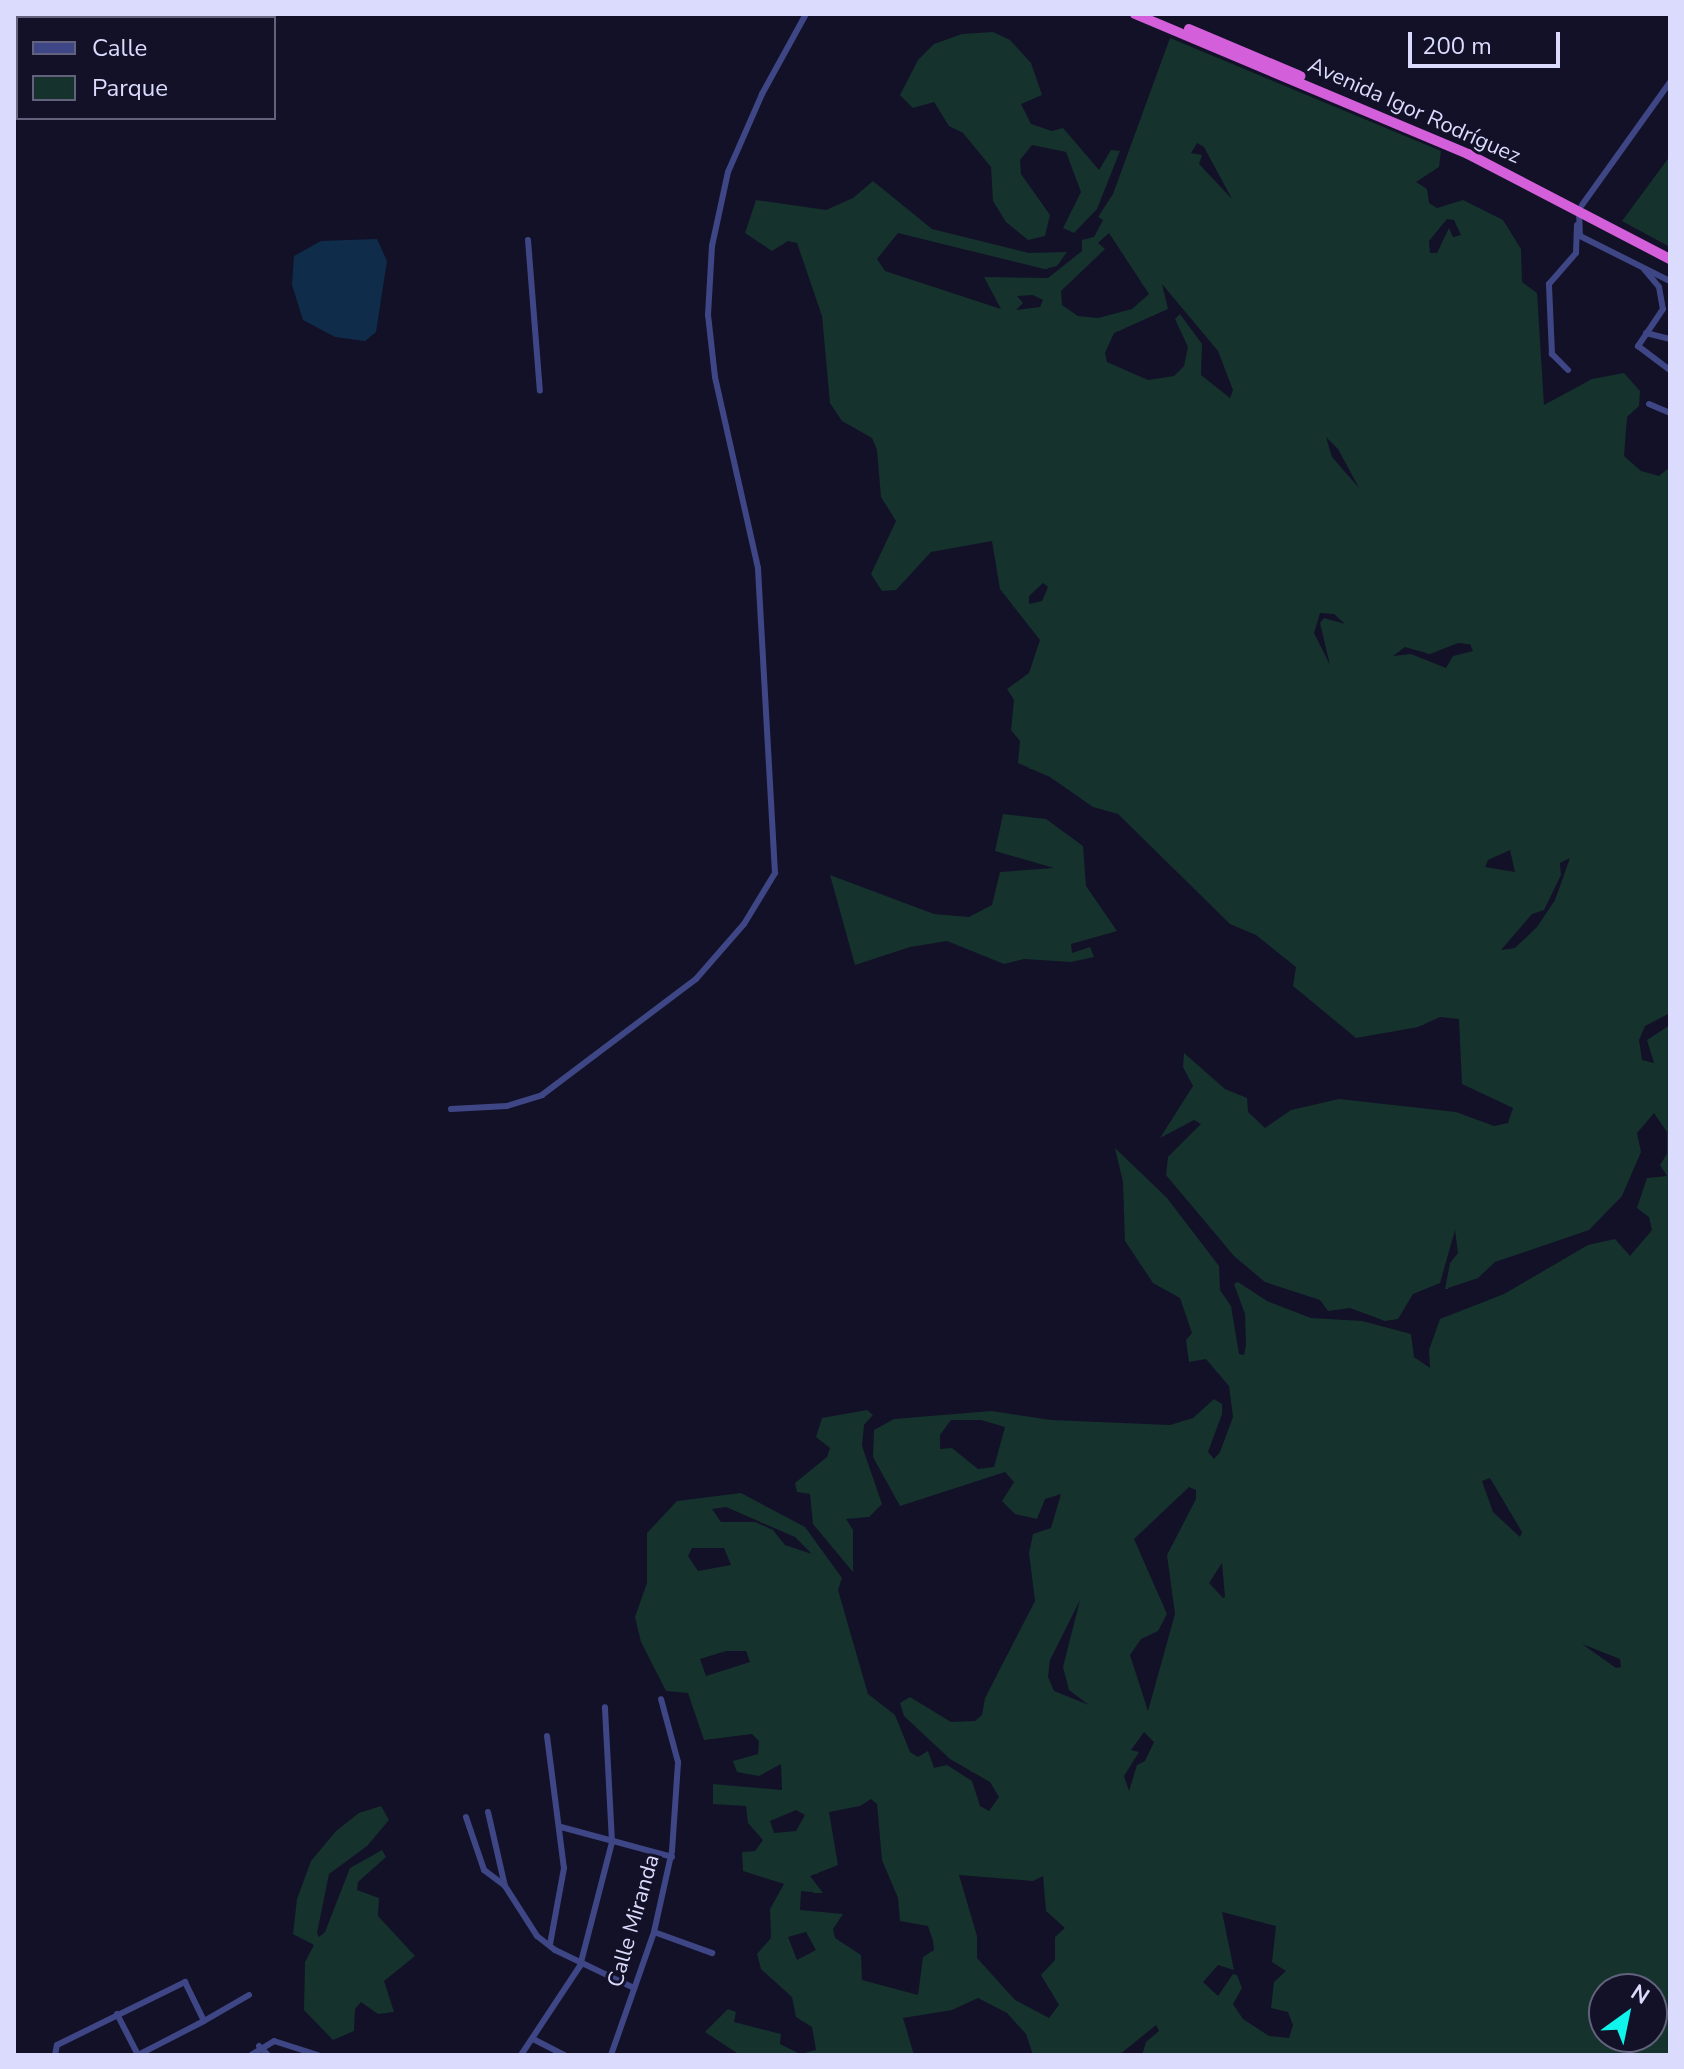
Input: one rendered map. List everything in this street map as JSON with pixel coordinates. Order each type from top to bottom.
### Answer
[{"type":"highway","points":[[170,16],[193,14]]},
{"type":"highway","name":"Avenida Igor Rodríguez","points":[[1135,14],[1468,154],[1579,215],[1670,252]]},
{"type":"highway","name":"Avenida Igor Rodríguez","points":[[1153,14],[1483,153],[1579,215],[1599,220],[1670,259]]},
{"type":"street","points":[[451,1109],[507,1106],[542,1095],[696,979],[744,924],[775,873],[758,568],[720,402],[708,315],[712,246],[728,172],[762,94],[806,14]]},
{"type":"street","points":[[1568,370],[1552,354],[1549,284],[1576,253],[1579,215],[1670,82]]},
{"type":"street","points":[[1579,215],[1580,236],[1670,281]]},
{"type":"street","points":[[528,240],[540,391]]},
{"type":"street","points":[[1644,269],[1659,287],[1659,314],[1638,346],[1670,370]]},
{"type":"street","points":[[1659,314],[1670,311]]},
{"type":"street","points":[[1646,333],[1670,339]]},
{"type":"street","points":[[1649,404],[1670,413]]},
{"type":"street","name":"Calle Miranda","points":[[611,2055],[654,1932],[672,1857],[678,1762],[661,1699]]},
{"type":"street","points":[[521,2055],[581,1962],[612,1842],[605,1707]]},
{"type":"street","points":[[547,1736],[564,1868],[550,1944]]},
{"type":"street","points":[[488,1812],[505,1866],[505,1886],[515,1907],[550,1944],[634,1988]]},
{"type":"street","points":[[466,1817],[484,1870],[505,1886]]},
{"type":"street","points":[[561,1827],[672,1857]]},
{"type":"street","points":[[654,1932],[712,1953]]},
{"type":"street","points":[[55,2055],[57,2045],[185,1982],[204,2021]]},
{"type":"street","points":[[117,2014],[138,2055],[249,1995]]},
{"type":"street","points":[[533,2039],[565,2055]]},
{"type":"street","points":[[251,2055],[259,2046],[282,2042],[318,2055]]},
{"type":"street","points":[[259,2046],[268,2055]]},
{"type":"green space","points":[[993,32],[1010,40],[1031,63],[1042,95],[1021,104],[1031,124],[1052,131],[1063,128],[1099,170],[1111,150],[1120,151],[1097,209],[1074,233],[1063,228],[1081,192],[1066,152],[1032,145],[1020,160],[1021,174],[1050,215],[1045,236],[1028,240],[1006,222],[993,201],[991,167],[963,133],[949,126],[934,102],[913,108],[900,95],[918,60],[934,44],[962,34]]},
{"type":"green space","points":[[1170,38],[1441,151],[1439,167],[1416,182],[1427,189],[1429,203],[1437,208],[1463,200],[1503,220],[1521,249],[1522,282],[1537,293],[1544,405],[1592,379],[1624,373],[1640,391],[1639,406],[1627,417],[1624,456],[1641,471],[1659,476],[1670,467],[1670,1013],[1645,1026],[1639,1040],[1642,1060],[1654,1063],[1647,1040],[1670,1025],[1670,2055],[1142,2055],[1146,2042],[1159,2031],[1156,2025],[1119,2055],[1033,2055],[1026,2034],[1007,2013],[978,1998],[952,2010],[903,2018],[914,2055],[740,2055],[705,2032],[728,2009],[736,2012],[734,2022],[781,2034],[780,2044],[800,2054],[816,2050],[812,2027],[796,2017],[792,1997],[761,1969],[757,1954],[771,1938],[770,1909],[784,1884],[743,1871],[742,1852],[755,1851],[763,1840],[748,1823],[746,1806],[713,1804],[713,1784],[782,1790],[781,1764],[759,1776],[737,1772],[733,1761],[758,1754],[759,1741],[752,1734],[704,1740],[688,1693],[666,1691],[641,1642],[635,1617],[647,1583],[647,1533],[677,1501],[741,1493],[805,1527],[842,1578],[838,1590],[868,1694],[895,1715],[910,1752],[918,1757],[928,1751],[934,1768],[947,1765],[972,1781],[980,1806],[989,1811],[999,1797],[990,1782],[950,1759],[904,1716],[900,1703],[910,1697],[951,1722],[975,1721],[982,1715],[985,1698],[1035,1601],[1029,1553],[1033,1534],[1051,1528],[1061,1494],[1045,1499],[1037,1519],[1015,1514],[1002,1501],[1014,1482],[1005,1472],[900,1506],[873,1457],[874,1430],[894,1419],[991,1411],[1051,1420],[1170,1425],[1193,1418],[1214,1399],[1222,1404],[1222,1414],[1208,1452],[1214,1459],[1220,1452],[1233,1417],[1229,1386],[1206,1359],[1189,1362],[1186,1340],[1192,1333],[1180,1298],[1153,1283],[1125,1241],[1123,1182],[1115,1148],[1167,1198],[1219,1266],[1220,1290],[1231,1306],[1239,1354],[1244,1355],[1246,1345],[1245,1314],[1234,1284],[1238,1282],[1267,1301],[1311,1318],[1362,1321],[1411,1334],[1414,1357],[1430,1368],[1429,1350],[1440,1319],[1504,1294],[1588,1245],[1615,1239],[1630,1256],[1652,1230],[1649,1217],[1637,1208],[1647,1178],[1667,1176],[1660,1165],[1667,1154],[1667,1132],[1654,1113],[1637,1133],[1641,1152],[1622,1196],[1589,1230],[1495,1262],[1478,1278],[1445,1289],[1450,1263],[1458,1253],[1455,1230],[1440,1283],[1413,1294],[1398,1319],[1385,1321],[1350,1308],[1328,1311],[1320,1300],[1265,1282],[1234,1256],[1166,1175],[1168,1157],[1201,1124],[1194,1120],[1160,1138],[1193,1086],[1183,1067],[1184,1053],[1225,1089],[1247,1098],[1248,1112],[1265,1128],[1291,1110],[1339,1099],[1456,1112],[1494,1126],[1508,1123],[1513,1108],[1462,1084],[1459,1019],[1440,1017],[1418,1027],[1356,1038],[1293,986],[1296,967],[1256,935],[1230,924],[1118,814],[1093,807],[1050,777],[1018,763],[1020,741],[1011,730],[1014,700],[1007,689],[1029,673],[1040,640],[1000,589],[992,541],[931,552],[896,590],[882,591],[871,574],[896,521],[881,497],[877,450],[872,438],[842,421],[830,403],[822,316],[797,243],[788,241],[772,251],[745,233],[756,200],[826,210],[853,198],[873,181],[932,229],[1029,253],[1067,252],[1057,266],[1044,269],[898,233],[877,259],[885,271],[1001,309],[984,277],[1048,278],[1082,251],[1082,240],[1094,237],[1103,220],[1098,217],[1113,194]],"holes":[[[1197,143],[1204,147],[1232,199],[1199,164],[1202,155],[1191,153]],[[1447,219],[1454,220],[1461,235],[1453,237],[1449,228],[1437,253],[1430,253],[1429,241]],[[1109,233],[1149,294],[1132,309],[1098,318],[1078,316],[1062,305],[1061,291],[1105,249],[1098,243]],[[1162,284],[1218,351],[1233,390],[1230,398],[1201,375],[1202,344],[1180,314],[1175,319],[1188,347],[1184,366],[1174,376],[1148,380],[1107,362],[1105,353],[1114,333],[1168,309]],[[1033,295],[1043,300],[1040,307],[1016,310],[1023,303],[1017,296]],[[1326,437],[1338,449],[1359,488],[1332,457]],[[1043,583],[1048,587],[1042,601],[1029,604],[1029,596]],[[1320,613],[1334,614],[1345,624],[1324,618],[1320,623],[1330,665],[1314,633]],[[1458,643],[1470,644],[1473,651],[1453,656],[1446,668],[1411,654],[1393,656],[1405,647],[1430,654]],[[1510,850],[1515,872],[1485,867],[1488,860]],[[1570,858],[1555,900],[1537,927],[1515,948],[1501,950],[1532,914],[1544,910],[1561,875],[1560,863]],[[951,1420],[981,1420],[1005,1427],[994,1467],[978,1469],[952,1448],[940,1449],[940,1435]],[[1490,1478],[1522,1532],[1520,1537],[1493,1512],[1482,1481]],[[1189,1487],[1196,1490],[1196,1499],[1167,1555],[1175,1614],[1148,1711],[1130,1655],[1141,1639],[1158,1631],[1167,1614],[1134,1539]],[[726,1507],[795,1537],[812,1554],[785,1545],[773,1530],[755,1522],[721,1522],[712,1509]],[[692,1548],[724,1548],[731,1565],[698,1571],[688,1556]],[[1222,1563],[1225,1597],[1209,1583]],[[1080,1600],[1063,1667],[1069,1690],[1089,1705],[1054,1691],[1048,1677],[1050,1660]],[[1582,1644],[1620,1659],[1621,1667],[1616,1668]],[[726,1651],[746,1651],[750,1662],[706,1676],[700,1659]],[[1144,1732],[1154,1742],[1145,1761],[1137,1765],[1129,1791],[1124,1776],[1139,1752],[1131,1750]],[[871,1799],[877,1804],[882,1860],[898,1898],[900,1921],[928,1926],[933,1941],[934,1950],[923,1957],[918,1995],[862,1980],[861,1955],[835,1938],[833,1929],[843,1914],[800,1910],[801,1891],[823,1893],[810,1876],[838,1865],[829,1812],[860,1806]],[[796,1810],[805,1815],[796,1831],[774,1833],[770,1821]],[[959,1875],[1033,1881],[1043,1876],[1046,1911],[1065,1928],[1055,1937],[1055,1960],[1041,1975],[1059,2005],[1049,2018],[1015,2000],[977,1958],[977,1936]],[[1222,1912],[1276,1926],[1272,1962],[1286,1971],[1274,1982],[1271,2008],[1288,2012],[1293,2025],[1289,2038],[1269,2036],[1243,2019],[1233,2004],[1242,1988],[1237,1975],[1233,1974],[1218,1996],[1203,1982],[1218,1965],[1234,1970]],[[806,1932],[816,1950],[797,1960],[788,1937]]]},
{"type":"green space","points":[[1670,156],[1670,247],[1622,221]]},
{"type":"green space","points":[[1003,814],[1046,819],[1083,846],[1086,886],[1117,931],[1071,944],[1072,953],[1090,947],[1094,957],[1071,962],[1024,959],[1004,964],[947,941],[910,947],[855,965],[830,875],[934,914],[969,917],[992,905],[1000,872],[1054,868],[995,851]]},
{"type":"green space","points":[[867,1410],[873,1415],[864,1425],[862,1446],[882,1504],[869,1517],[846,1519],[853,1530],[853,1572],[813,1524],[810,1494],[797,1492],[795,1483],[827,1457],[830,1448],[816,1437],[822,1418]]},
{"type":"green space","points":[[381,1806],[389,1820],[367,1846],[329,1874],[317,1933],[319,1937],[325,1932],[350,1868],[382,1850],[386,1857],[358,1882],[357,1890],[379,1898],[378,1916],[415,1956],[384,1981],[394,2012],[378,2014],[361,2002],[355,2009],[354,2031],[333,2040],[304,2010],[305,1962],[314,1945],[293,1934],[297,1899],[311,1861],[336,1831],[359,1813]]},
{"type":"water","points":[[377,239],[387,261],[376,332],[365,341],[335,337],[303,320],[292,285],[294,256],[321,241]]}]
